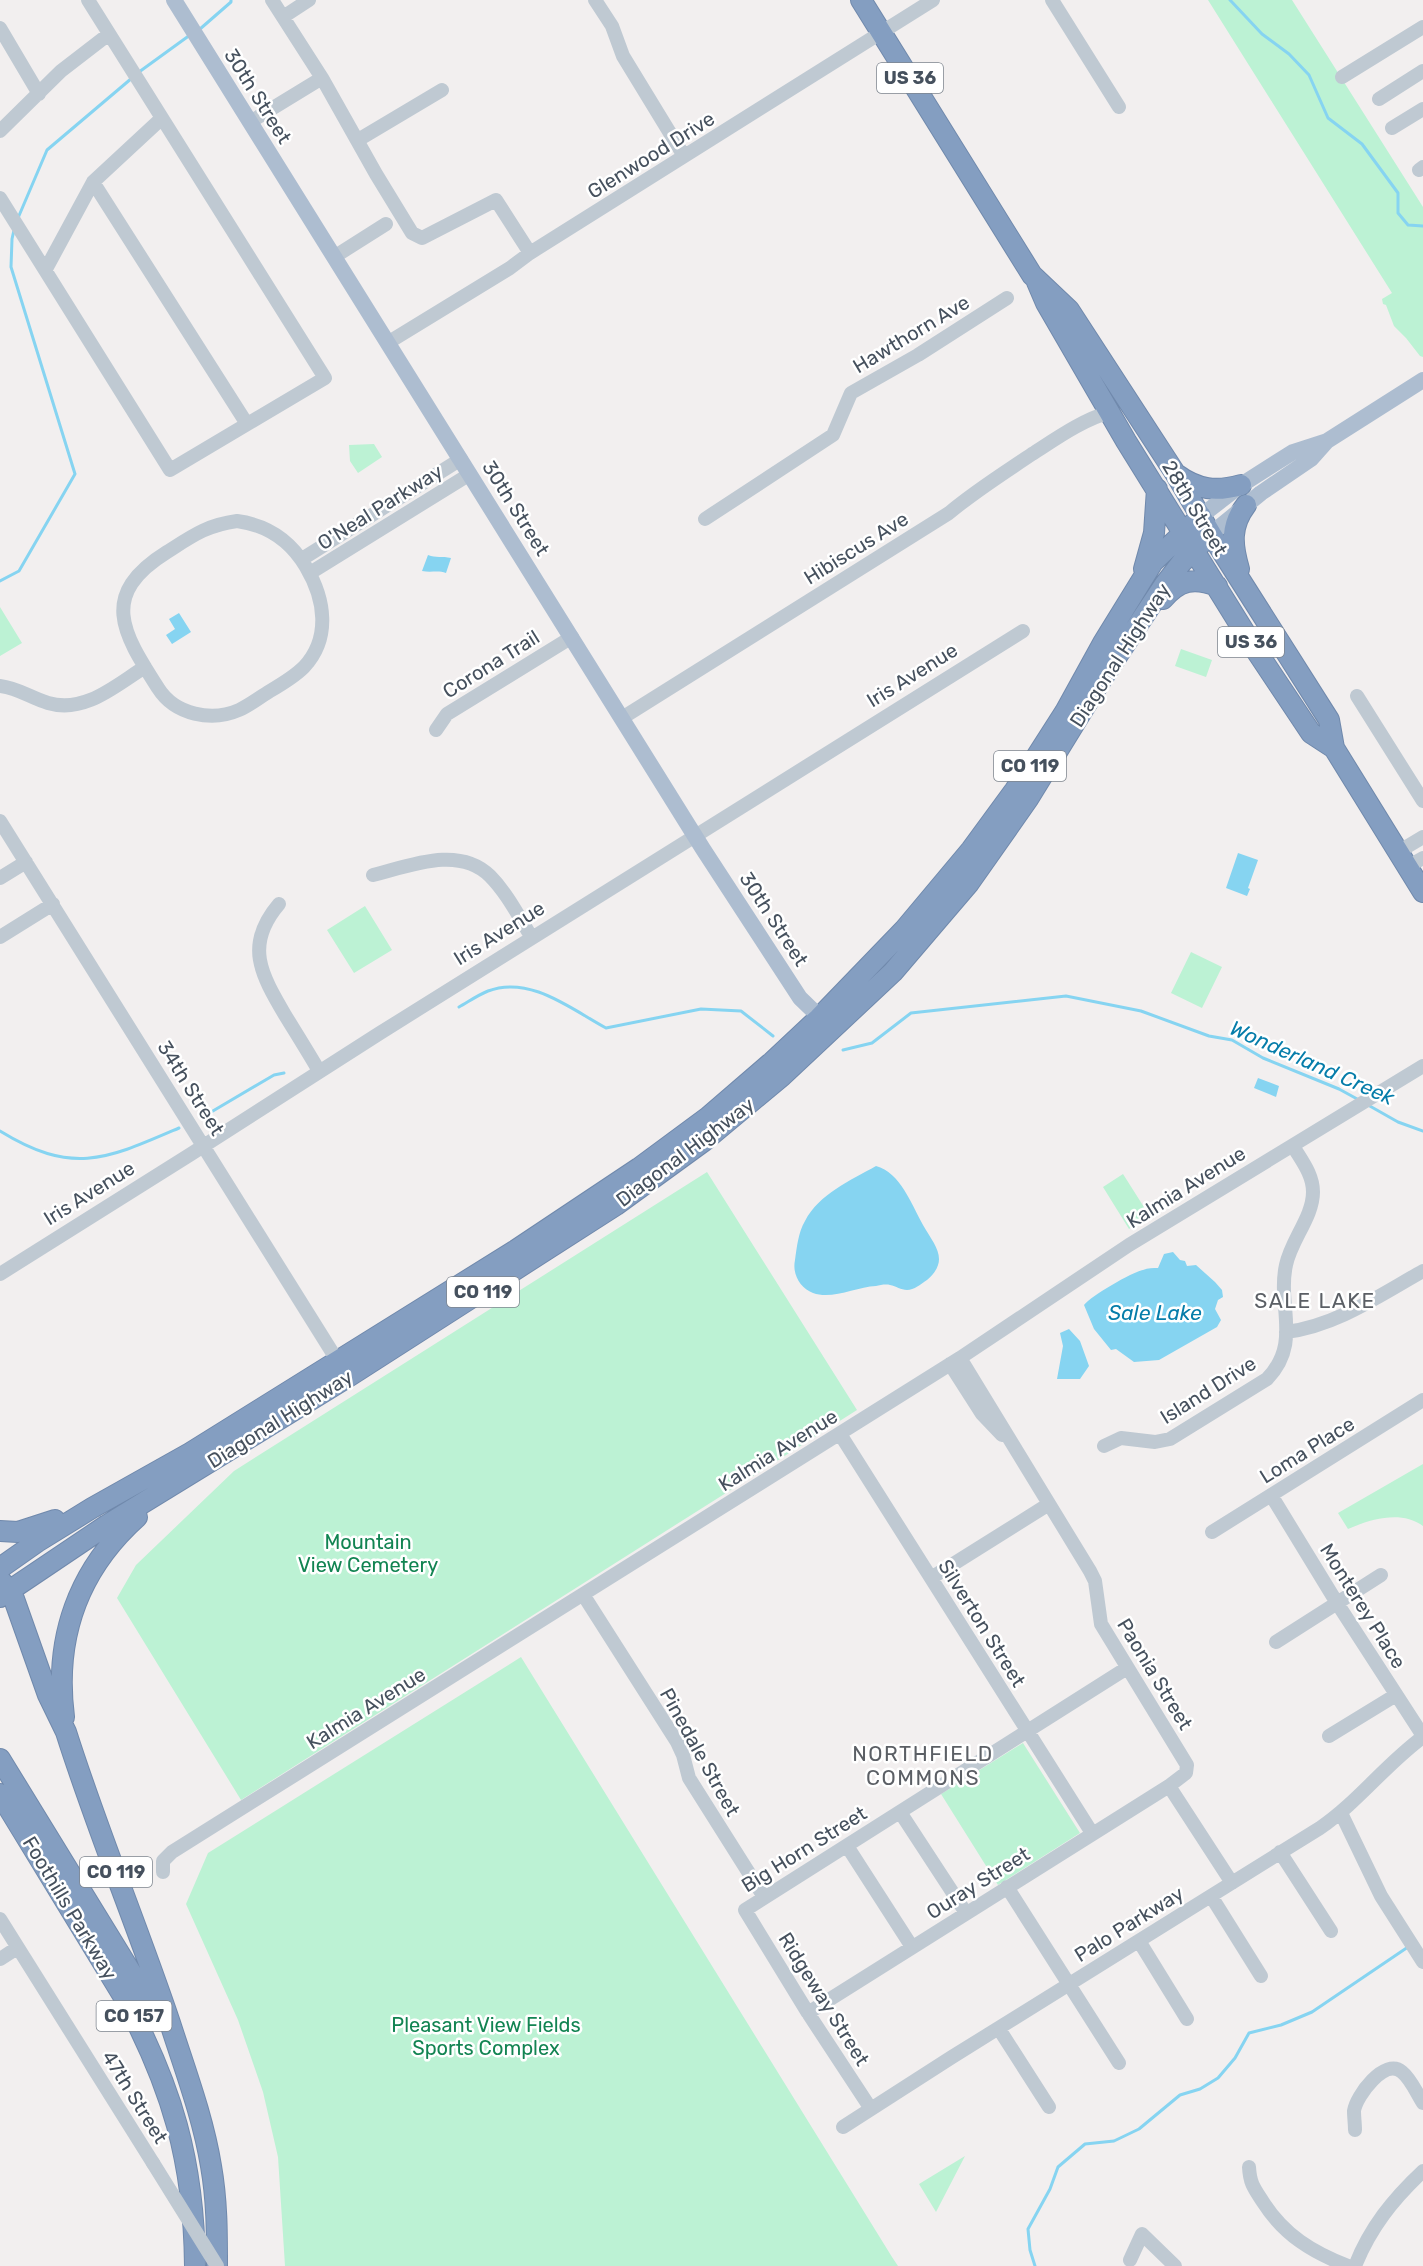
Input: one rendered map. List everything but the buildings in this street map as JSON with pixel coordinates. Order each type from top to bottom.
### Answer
[{"type":"highway","name":"28th Street","points":[[861,0],[1036,280],[1050,310],[1110,412],[1255,650],[1311,733],[1334,748],[1409,859],[1423,892]]},
{"type":"highway","name":"28th Street","points":[[1036,280],[1060,299],[1069,310],[1174,473],[1329,720],[1334,748]]},
{"type":"highway","points":[[1174,473],[1192,485],[1208,489],[1222,490],[1241,485]]},
{"type":"highway","name":"CO 119","points":[[1140,583],[1154,533],[1157,489]]},
{"type":"highway","points":[[1245,589],[1233,542],[1236,522],[1246,505]]},
{"type":"highway","name":"Diagonal Highway","points":[[3,1589],[168,1489],[343,1369],[612,1198],[663,1173],[728,1122],[826,1024],[992,823],[1065,712],[1103,643],[1153,562],[1201,516]]},
{"type":"highway","name":"Diagonal Highway","points":[[826,1024],[893,972],[989,856],[1165,584],[1211,534]]},
{"type":"highway","points":[[1124,648],[1168,594],[1179,586],[1201,580],[1217,586]]},
{"type":"highway","name":"Diagonal Highway","points":[[0,1568],[92,1508],[343,1369]]},
{"type":"highway","points":[[0,1532],[18,1532],[51,1522],[158,1465],[183,1457]]},
{"type":"highway","name":"CO 119","points":[[168,1489],[118,1534],[86,1578],[75,1602],[69,1623],[62,1667],[62,1699],[66,1732],[159,1992],[204,2133],[211,2166],[218,2227],[217,2266]]},
{"type":"highway","points":[[3,1589],[66,1732]]},
{"type":"highway","name":"Foothills Parkway","points":[[0,1759],[150,2002],[186,2072]]},
{"type":"highway","name":"Foothills Parkway","points":[[0,1794],[106,1964],[141,2028],[165,2085],[175,2112],[188,2172],[195,2266]]},
{"type":"main road","name":"30th Street","points":[[174,0],[695,835],[800,998],[826,1024]]},
{"type":"main road","points":[[1201,516],[1241,485],[1293,453],[1327,441],[1423,380]]},
{"type":"main road","points":[[1211,534],[1246,505],[1311,459],[1327,441]]},
{"type":"street","points":[[0,198],[170,470],[325,378],[87,0]]},
{"type":"street","points":[[272,0],[322,78],[412,233],[422,238],[496,200],[530,253]]},
{"type":"street","points":[[283,17],[309,0]]},
{"type":"street","points":[[595,0],[614,30],[623,57],[684,156]]},
{"type":"street","name":"Glenwood Drive","points":[[388,342],[510,268],[530,253],[933,0]]},
{"type":"street","points":[[1052,0],[1119,107]]},
{"type":"street","points":[[1342,77],[1423,27]]},
{"type":"street","points":[[0,28],[39,94]]},
{"type":"street","points":[[0,132],[61,72],[109,34]]},
{"type":"street","points":[[1379,99],[1423,71]]},
{"type":"street","points":[[250,122],[322,78]]},
{"type":"street","points":[[358,140],[442,90]]},
{"type":"street","points":[[1392,128],[1423,109]]},
{"type":"street","points":[[46,269],[93,182],[162,118]]},
{"type":"street","points":[[93,182],[247,424]]},
{"type":"street","points":[[334,256],[386,224]]},
{"type":"street","name":"Hawthorn Ave","points":[[705,519],[833,435],[851,393],[918,355],[1007,298]]},
{"type":"street","name":"Hibiscus Ave","points":[[622,718],[949,513],[967,498],[1058,437],[1094,417],[1110,412]]},
{"type":"street","name":"O'Neal Parkway","points":[[302,559],[461,459]]},
{"type":"street","name":"O'Neal Parkway","points":[[310,573],[470,474]]},
{"type":"street","points":[[237,521],[265,528],[284,540],[302,559],[310,573],[320,595],[323,610],[322,630],[315,651],[305,666],[293,676],[240,710],[221,716],[207,716],[193,713],[176,705],[161,693],[127,636],[123,617],[131,585],[149,563],[199,531],[217,524],[237,521]]},
{"type":"street","name":"Iris Avenue","points":[[0,1274],[319,1071],[1023,631]]},
{"type":"street","name":"Corona Trail","points":[[436,730],[447,714],[572,637]]},
{"type":"street","points":[[4,686],[50,704],[79,704],[92,700],[145,667]]},
{"type":"street","points":[[1357,696],[1423,801]]},
{"type":"street","name":"34th Street","points":[[0,821],[343,1369]]},
{"type":"street","points":[[1409,859],[1423,837]]},
{"type":"street","points":[[373,875],[440,859],[466,862],[484,871],[493,879],[532,938]]},
{"type":"street","points":[[0,878],[26,862]]},
{"type":"street","points":[[0,937],[53,904]]},
{"type":"street","points":[[279,904],[269,915],[262,930],[258,956],[261,970],[267,986],[319,1071]]},
{"type":"street","name":"Kalmia Avenue","points":[[163,1872],[163,1861],[172,1852],[840,1434],[955,1361],[1129,1245],[1423,1066]]},
{"type":"street","name":"Island Drive","points":[[1104,1446],[1121,1438],[1155,1442],[1170,1439],[1272,1374],[1284,1355],[1286,1266],[1290,1250],[1312,1202],[1313,1190],[1310,1174],[1293,1146]]},
{"type":"street","points":[[1286,1332],[1321,1325],[1348,1313],[1423,1271]]},
{"type":"street","name":"Paonia Street","points":[[955,1361],[1010,1442],[1090,1571],[1095,1581],[1101,1624],[1187,1765],[1186,1773],[1169,1786]]},
{"type":"street","name":"Loma Place","points":[[1212,1532],[1423,1400]]},
{"type":"street","name":"Silverton Street","points":[[840,1434],[1092,1833]]},
{"type":"street","name":"Monterey Place","points":[[1271,1495],[1423,1737]]},
{"type":"street","points":[[931,1578],[1049,1504]]},
{"type":"street","points":[[1276,1642],[1381,1575]]},
{"type":"street","name":"Pinedale Street","points":[[584,1596],[676,1742],[683,1755],[689,1778],[764,1897]]},
{"type":"street","name":"Big Horn Street","points":[[745,1910],[1127,1668]]},
{"type":"street","points":[[1329,1736],[1396,1695]]},
{"type":"street","name":"Palo Parkway","points":[[843,2127],[1341,1813],[1423,1737]]},
{"type":"street","points":[[1169,1786],[1232,1883]]},
{"type":"street","name":"Ouray Street","points":[[808,2013],[1169,1786]]},
{"type":"street","points":[[900,1812],[966,1913]]},
{"type":"street","points":[[1341,1813],[1381,1896],[1423,1962]]},
{"type":"street","points":[[847,1846],[912,1947]]},
{"type":"street","points":[[1280,1852],[1331,1931]]},
{"type":"street","points":[[1007,1887],[1119,2063]]},
{"type":"street","points":[[1211,1896],[1262,1976]]},
{"type":"street","name":"Ridgeway Street","points":[[745,1910],[808,2013],[871,2109]]},
{"type":"street","name":"47th Street","points":[[0,1919],[217,2266]]},
{"type":"street","points":[[1139,1941],[1188,2019]]},
{"type":"street","points":[[0,1959],[17,1948]]},
{"type":"street","points":[[999,2029],[1049,2107]]},
{"type":"street","points":[[1355,2130],[1354,2110],[1359,2097],[1376,2077],[1388,2070],[1394,2068],[1402,2071],[1423,2103]]},
{"type":"street","points":[[1249,2168],[1250,2182],[1281,2226],[1302,2244],[1320,2255],[1348,2266]]},
{"type":"street","points":[[1355,2266],[1364,2243],[1384,2212],[1401,2191],[1423,2171]]},
{"type":"street","points":[[1130,2260],[1142,2234],[1175,2266]]},
{"type":"green space","points":[[1208,0],[1292,0],[1423,207],[1423,357],[1394,326],[1382,299],[1392,293]]},
{"type":"green space","points":[[374,444],[382,457],[358,473],[350,461],[349,445]]},
{"type":"green space","points":[[0,607],[22,643],[0,656]]},
{"type":"green space","points":[[1181,649],[1212,660],[1206,677],[1175,666]]},
{"type":"green space","points":[[365,906],[392,950],[354,973],[327,930]]},
{"type":"green space","points":[[1191,952],[1222,967],[1202,1008],[1171,993]]},
{"type":"green space","name":"Mountain View Cemetery","points":[[707,1172],[857,1410],[241,1800],[117,1598],[136,1565],[234,1471]]},
{"type":"green space","points":[[1123,1174],[1149,1215],[1129,1229],[1103,1187]]},
{"type":"green space","points":[[1423,1464],[1423,1526],[1405,1518],[1396,1517],[1376,1519],[1348,1529],[1338,1513]]},
{"type":"green space","name":"Pleasant View Fields Sports Complex","points":[[521,1657],[898,2266],[285,2266],[278,2157],[263,2092],[238,2020],[186,1904],[208,1853]]},
{"type":"green space","points":[[1023,1743],[1080,1833],[998,1885],[941,1794]]},
{"type":"green space","points":[[965,2156],[936,2212],[919,2184]]},
{"type":"water","points":[[428,555],[451,558],[446,573],[422,571]]},
{"type":"water","points":[[179,613],[191,632],[172,644],[166,635],[175,629],[169,619]]},
{"type":"water","points":[[1238,853],[1258,860],[1247,896],[1226,888]]},
{"type":"water","points":[[1258,1078],[1279,1086],[1276,1097],[1254,1088]]},
{"type":"water","points":[[876,1166],[892,1175],[904,1190],[936,1246],[938,1266],[927,1280],[910,1290],[887,1285],[828,1295],[808,1291],[798,1280],[794,1265],[799,1235],[805,1221],[811,1211],[827,1195]]},
{"type":"water","name":"Sale Lake","points":[[1173,1252],[1180,1260],[1185,1261],[1187,1266],[1196,1265],[1222,1290],[1223,1297],[1218,1300],[1215,1309],[1221,1320],[1217,1327],[1159,1360],[1134,1362],[1116,1349],[1111,1350],[1094,1329],[1084,1305],[1103,1290],[1130,1275],[1158,1268],[1164,1254]]},
{"type":"water","points":[[1069,1329],[1080,1341],[1089,1366],[1080,1379],[1057,1379],[1063,1346],[1060,1333]]},
{"type":"waterway","points":[[200,29],[231,0]]},
{"type":"waterway","points":[[1230,0],[1262,34],[1289,54],[1309,75],[1328,118],[1362,144],[1398,193],[1398,213],[1408,225],[1423,226]]},
{"type":"waterway","points":[[139,72],[190,35]]},
{"type":"waterway","points":[[18,218],[47,150],[132,78]]},
{"type":"waterway","points":[[0,581],[19,571],[75,474],[11,267],[14,230]]},
{"type":"waterway","name":"Wonderland Creek","points":[[459,1007],[488,991],[504,987],[519,987],[550,996],[606,1028],[701,1009],[741,1011],[773,1036]]},
{"type":"waterway","name":"Wonderland Creek","points":[[843,1050],[872,1043],[911,1013],[1066,996],[1141,1011],[1209,1036],[1232,1040],[1263,1058],[1339,1089],[1359,1100]]},
{"type":"waterway","name":"Wonderland Creek","points":[[201,1118],[274,1075],[284,1073]]},
{"type":"waterway","name":"Wonderland Creek","points":[[1368,1105],[1398,1122],[1423,1131]]},
{"type":"waterway","name":"Wonderland Creek","points":[[0,1131],[49,1154],[70,1158],[90,1158],[131,1148],[179,1128]]},
{"type":"waterway","points":[[1035,2266],[1030,2250],[1028,2229],[1050,2189],[1058,2167],[1085,2144],[1114,2141],[1139,2129],[1180,2095],[1200,2089],[1218,2078],[1235,2058],[1249,2033],[1281,2025],[1312,2012],[1408,1947]]},
{"type":"district","name":"SALE LAKE","points":[[1315,1301]]},
{"type":"district","name":"NORTHFIELD COMMONS","points":[[923,1766]]}]
